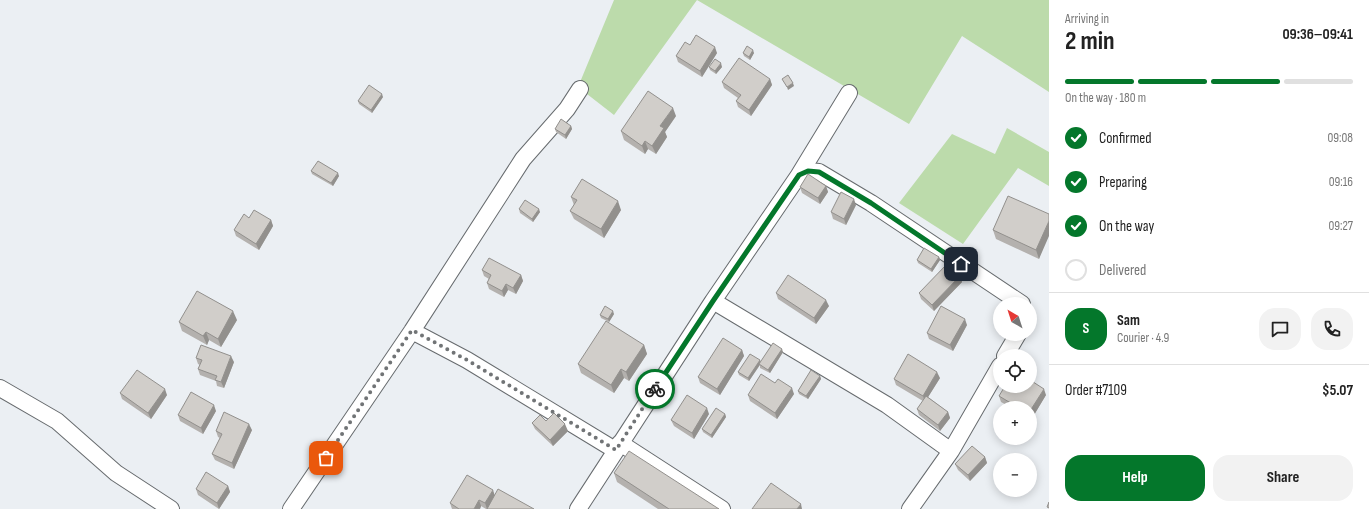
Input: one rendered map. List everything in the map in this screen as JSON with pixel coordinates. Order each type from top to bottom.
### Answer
[{"type":"street","points":[[291,509],[412,330],[522,159],[567,109],[580,89]]},
{"type":"street","points":[[578,509],[713,301],[799,175],[849,93]]},
{"type":"street","points":[[799,175],[808,171],[819,172],[871,203],[1012,297]]},
{"type":"street","points":[[713,301],[887,405],[950,451]]},
{"type":"street","points":[[412,330],[618,446],[722,509]]},
{"type":"street","points":[[910,509],[950,451],[993,378]]},
{"type":"street","points":[[0,388],[57,420],[116,472],[171,509]]},
{"type":"green space","points":[[614,0],[697,0],[614,115],[578,87]]},
{"type":"green space","points":[[697,0],[1049,0],[1049,92],[962,36],[909,124]]},
{"type":"green space","points":[[1007,128],[1049,152],[1049,186],[1018,168],[963,244],[899,203],[952,134],[995,154]]},
{"type":"building","points":[[696,35],[715,47],[700,71],[676,56],[685,42],[690,45]]},
{"type":"building","points":[[747,46],[753,50],[749,57],[743,53]]},
{"type":"building","points":[[739,58],[770,79],[749,110],[736,101],[741,95],[722,82]]},
{"type":"building","points":[[715,59],[721,63],[715,71],[709,67]]},
{"type":"building","points":[[788,75],[793,83],[787,87],[782,79]]},
{"type":"building","points":[[369,85],[382,94],[371,110],[358,101]]},
{"type":"building","points":[[648,91],[673,108],[660,126],[664,128],[652,146],[645,141],[642,146],[621,131]]},
{"type":"building","points":[[561,119],[571,126],[565,135],[555,129]]},
{"type":"building","points":[[318,161],[338,173],[331,183],[311,171]]},
{"type":"building","points":[[808,174],[826,186],[818,198],[800,187]]},
{"type":"building","points":[[582,179],[618,201],[601,229],[570,211],[577,200],[571,197]]},
{"type":"building","points":[[841,192],[854,199],[844,219],[831,212]]},
{"type":"building","points":[[1008,196],[1049,214],[1049,221],[1036,250],[993,230]]},
{"type":"building","points":[[525,200],[539,209],[532,219],[519,209]]},
{"type":"building","points":[[254,210],[271,220],[256,244],[234,230],[244,214],[249,218]]},
{"type":"building","points":[[924,248],[939,257],[931,269],[917,260]]},
{"type":"building","points":[[489,258],[521,275],[513,288],[506,284],[502,291],[487,283],[491,275],[482,270]]},
{"type":"building","points":[[947,264],[960,276],[932,305],[919,293]]},
{"type":"building","points":[[788,275],[826,300],[814,318],[776,293]]},
{"type":"building","points":[[197,291],[233,311],[218,339],[206,332],[203,336],[179,322]]},
{"type":"building","points":[[605,306],[613,311],[608,319],[600,315]]},
{"type":"building","points":[[941,306],[965,319],[950,345],[927,333]]},
{"type":"building","points":[[606,321],[644,345],[626,372],[621,369],[611,385],[578,364]]},
{"type":"building","points":[[723,338],[742,350],[717,389],[698,377]]},
{"type":"building","points":[[773,343],[782,349],[768,370],[759,364]]},
{"type":"building","points":[[201,345],[231,356],[221,382],[215,380],[217,376],[198,369],[202,360],[196,358]]},
{"type":"building","points":[[750,354],[760,360],[748,378],[738,372]]},
{"type":"building","points":[[908,354],[937,372],[923,396],[894,379]]},
{"type":"building","points":[[137,370],[165,389],[148,413],[120,393]]},
{"type":"building","points":[[811,370],[820,376],[806,396],[798,391]]},
{"type":"building","points":[[761,374],[775,383],[778,379],[792,388],[775,413],[748,395]]},
{"type":"building","points":[[1037,384],[1044,389],[1036,401],[1007,401],[999,396],[1001,393],[1037,393]]},
{"type":"building","points":[[191,392],[214,405],[201,428],[178,415]]},
{"type":"building","points":[[687,395],[707,408],[692,433],[671,420]]},
{"type":"building","points":[[926,396],[948,412],[938,425],[917,409]]},
{"type":"building","points":[[716,408],[725,414],[711,435],[702,429]]},
{"type":"building","points":[[224,412],[249,424],[232,463],[212,454],[222,434],[216,431]]},
{"type":"building","points":[[554,413],[565,424],[550,440],[532,423],[540,415],[546,421]]},
{"type":"building","points":[[972,446],[985,457],[968,475],[955,464]]},
{"type":"building","points":[[629,451],[719,509],[669,509],[614,473]]},
{"type":"building","points":[[206,472],[228,486],[217,503],[196,489]]},
{"type":"building","points":[[467,475],[493,490],[485,503],[479,500],[474,509],[459,509],[450,503]]},
{"type":"building","points":[[771,483],[801,504],[797,509],[752,509]]},
{"type":"building","points":[[498,489],[534,509],[487,509]]},
{"type":"way so far","points":[[326,458],[412,330],[467,360],[616,450],[655,389]]},
{"type":"route","points":[[655,389],[799,175],[808,171],[819,172],[871,203],[961,264]]}]
